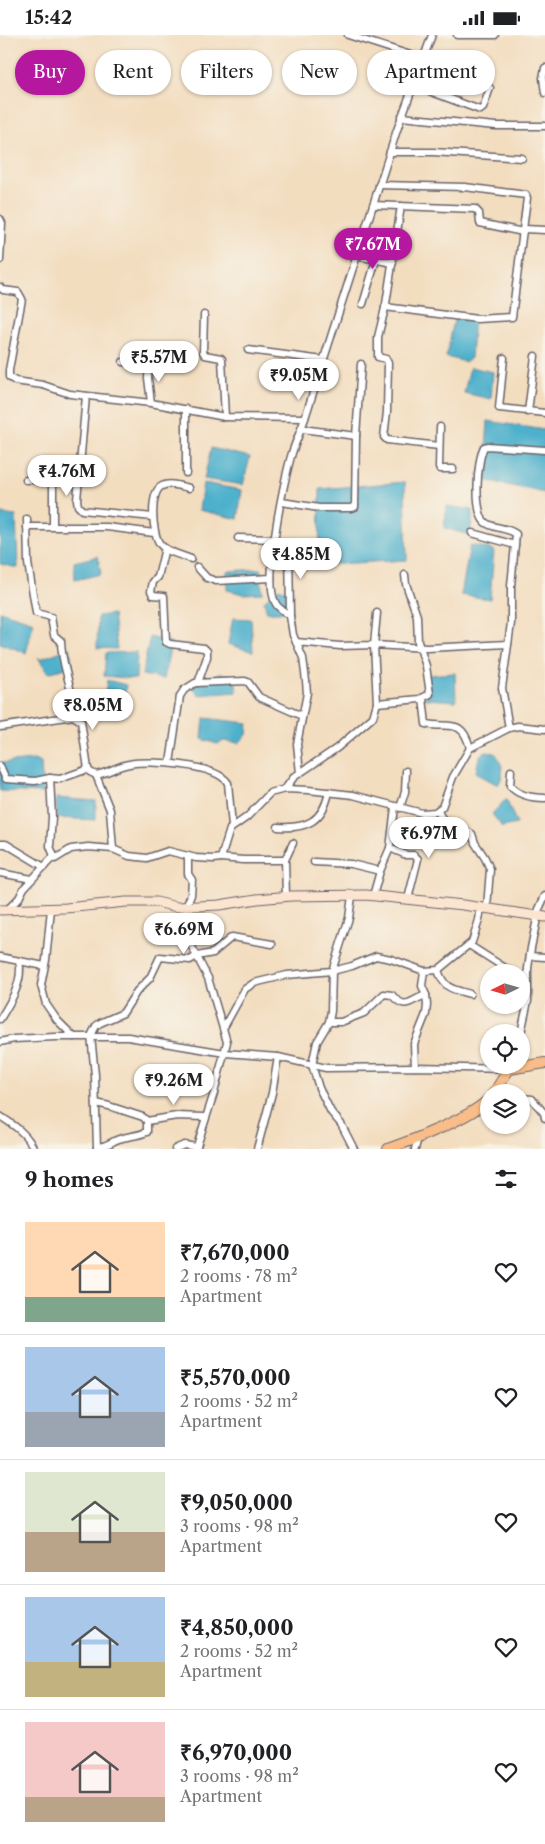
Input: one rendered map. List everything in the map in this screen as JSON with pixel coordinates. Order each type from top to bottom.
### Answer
[{"type":"main road","points":[[530,1065],[545,1063]]},
{"type":"main road","points":[[389,1149],[472,1113],[480,1106]]},
{"type":"street","points":[[348,35],[395,50]]},
{"type":"street","points":[[426,50],[432,35]]},
{"type":"street","points":[[457,35],[495,35]]},
{"type":"street","points":[[545,68],[543,78],[545,93]]},
{"type":"street","points":[[290,616],[276,604],[271,578],[275,539],[292,453],[306,417],[409,95]]},
{"type":"street","points":[[440,95],[480,110],[483,108],[488,95]]},
{"type":"street","points":[[401,117],[496,126],[545,126]]},
{"type":"street","points":[[390,152],[433,152],[522,158]]},
{"type":"street","points":[[379,185],[465,187],[526,195],[527,198],[513,315],[509,318],[488,320],[385,307]]},
{"type":"street","points":[[373,205],[475,209],[479,213],[480,223],[524,231],[545,230]]},
{"type":"street","points":[[401,207],[393,263],[378,337],[378,357],[386,359],[388,363],[387,412],[384,437],[387,440],[440,446]]},
{"type":"street","points":[[0,219],[2,223],[0,260]]},
{"type":"street","points":[[357,256],[393,263]]},
{"type":"street","points":[[363,304],[376,260]]},
{"type":"street","points":[[0,287],[3,290],[18,292],[21,294],[22,299],[8,370],[9,377],[15,381],[37,383],[62,392],[151,403],[225,417],[306,417]]},
{"type":"street","points":[[204,315],[203,352],[205,355],[222,359],[225,417]]},
{"type":"street","points":[[248,350],[323,360]]},
{"type":"street","points":[[528,411],[535,357]]},
{"type":"street","points":[[504,358],[498,406],[501,409],[545,413]]},
{"type":"street","points":[[123,362],[180,362]]},
{"type":"street","points":[[149,362],[148,378],[151,403]]},
{"type":"street","points":[[282,502],[319,508],[354,508],[361,364]]},
{"type":"street","points":[[86,396],[78,506],[82,510],[153,517]]},
{"type":"street","points":[[186,409],[186,473]]},
{"type":"street","points":[[440,427],[439,468],[453,469]]},
{"type":"street","points":[[302,429],[356,436]]},
{"type":"street","points":[[509,728],[502,689],[512,623],[511,586],[515,545],[514,532],[488,524],[480,513],[480,460],[484,447],[488,446],[545,449]]},
{"type":"street","points":[[26,480],[47,479],[53,482],[53,526]]},
{"type":"street","points":[[189,488],[171,484],[159,488],[156,493],[153,517],[154,533],[158,542],[165,548],[191,559]]},
{"type":"street","points":[[26,519],[28,563],[36,613],[51,617],[54,635],[60,641],[61,653],[74,704],[72,716]]},
{"type":"street","points":[[27,527],[106,527],[154,533]]},
{"type":"street","points":[[472,533],[515,545]]},
{"type":"street","points":[[238,538],[275,539]]},
{"type":"street","points":[[289,544],[290,616],[293,635],[303,658],[307,693],[297,744],[300,773]]},
{"type":"street","points":[[165,548],[158,577],[153,582],[151,591],[154,595],[164,596],[166,642],[170,645],[204,648],[207,651],[207,657],[198,683]]},
{"type":"street","points":[[197,567],[207,578],[216,581],[271,578]]},
{"type":"street","points":[[377,703],[423,698],[428,696],[430,691],[426,667],[419,647],[416,615],[405,575]]},
{"type":"street","points":[[285,789],[289,782],[300,773],[346,742],[373,717],[377,703],[374,645],[377,613]]},
{"type":"street","points":[[296,643],[350,647],[374,645],[419,647],[508,644]]},
{"type":"street","points":[[170,763],[180,696],[189,686],[198,683],[245,681],[248,682],[259,697],[302,717]]},
{"type":"street","points":[[423,698],[426,723],[460,727],[466,734],[470,747]]},
{"type":"street","points":[[0,727],[72,716],[81,721],[88,769],[96,775],[110,809],[113,849]]},
{"type":"street","points":[[232,826],[247,817],[270,793],[285,789],[329,791],[353,795],[431,814],[442,807],[460,764],[470,747],[509,728],[518,726],[545,729]]},
{"type":"street","points":[[96,775],[130,763],[145,762],[170,763],[204,770],[227,780],[232,826],[221,857]]},
{"type":"street","points":[[0,766],[6,779],[35,781],[50,778],[60,779],[88,769]]},
{"type":"street","points":[[373,896],[380,871],[390,848],[398,807],[404,792],[406,771]]},
{"type":"street","points":[[511,771],[510,786],[525,796],[545,798]]},
{"type":"street","points":[[50,778],[52,811],[50,846],[55,859],[71,849],[88,847],[113,849],[129,856],[146,858],[168,851],[214,859],[221,857],[244,860],[286,860]]},
{"type":"street","points":[[278,827],[298,828],[310,823],[322,813],[329,791]]},
{"type":"street","points":[[224,1027],[249,985],[278,976],[332,971],[352,967],[376,956],[392,959],[424,971],[438,970],[474,940],[484,907],[490,875],[485,858],[475,843],[472,833],[448,825],[441,819],[438,811]]},
{"type":"street","points":[[286,896],[286,860],[293,843]]},
{"type":"street","points":[[0,844],[6,844],[44,867]]},
{"type":"street","points":[[390,848],[406,855],[414,855],[418,859],[408,899]]},
{"type":"street","points":[[3,910],[19,898],[24,888],[54,856]]},
{"type":"street","points":[[175,1149],[184,1145],[196,1148],[227,1042],[208,978],[190,936],[186,907],[191,895],[192,881],[188,874],[188,856]]},
{"type":"street","points":[[314,862],[351,864],[380,871]]},
{"type":"street","points":[[0,873],[32,879]]},
{"type":"street","points":[[3,910],[51,909],[126,902],[186,907],[219,905],[286,896],[373,896],[484,907],[541,916]]},
{"type":"street","points":[[352,896],[349,919],[332,971],[332,1003],[329,1022],[317,1042],[312,1065],[319,1088],[331,1112],[341,1124],[354,1149]]},
{"type":"street","points":[[528,964],[545,896]]},
{"type":"street","points":[[51,909],[46,960],[41,985],[46,1004],[57,1020],[74,1037]]},
{"type":"street","points":[[96,1103],[143,1117],[147,1121],[147,1132],[134,1137],[119,1139],[108,1146],[97,1148],[92,1036],[100,1023],[123,1013],[137,991],[150,979],[160,957],[188,961],[197,956],[213,953],[232,937],[272,944]]},
{"type":"street","points":[[469,945],[498,964]]},
{"type":"street","points":[[530,956],[545,957]]},
{"type":"street","points":[[0,957],[44,966]]},
{"type":"street","points":[[0,1019],[18,985],[21,973],[19,961]]},
{"type":"street","points":[[438,970],[445,985],[470,995]]},
{"type":"street","points":[[415,1067],[414,1044],[426,1014],[428,1001],[422,986],[424,971]]},
{"type":"street","points":[[329,1022],[341,1022],[364,1013],[384,994],[392,995],[398,1002],[408,1004],[426,995]]},
{"type":"street","points":[[0,1042],[14,1039],[92,1036],[128,1037],[225,1053],[278,1057],[326,1068],[480,1067]]},
{"type":"street","points":[[257,1149],[272,1093],[278,1057]]},
{"type":"street","points":[[530,1099],[544,1113],[545,1118]]},
{"type":"street","points":[[0,1116],[20,1130],[34,1149]]},
{"type":"street","points":[[147,1121],[177,1116],[203,1117]]},
{"type":"street","points":[[415,1149],[418,1138]]},
{"type":"water","points":[[455,316],[474,316],[471,358],[466,362],[446,357]]},
{"type":"water","points":[[470,367],[493,372],[491,399],[464,393]]},
{"type":"water","points":[[488,421],[545,430],[545,493],[484,480]]},
{"type":"water","points":[[211,448],[250,457],[243,485],[204,479]]},
{"type":"water","points":[[405,482],[407,560],[319,565],[320,489]]},
{"type":"water","points":[[203,483],[242,490],[238,519],[199,510]]},
{"type":"water","points":[[447,506],[473,510],[470,535],[444,528]]},
{"type":"water","points":[[0,514],[16,516],[18,568],[0,564]]},
{"type":"water","points":[[470,545],[494,550],[490,599],[461,595]]},
{"type":"water","points":[[98,556],[101,574],[75,580],[74,562]]},
{"type":"water","points":[[261,569],[262,593],[244,594],[227,590],[227,571]]},
{"type":"water","points":[[279,588],[291,593],[291,612],[267,612],[264,601]]},
{"type":"water","points":[[0,611],[34,622],[26,653],[0,643]]},
{"type":"water","points":[[113,614],[117,649],[97,648],[98,616]]},
{"type":"water","points":[[233,618],[251,619],[253,652],[228,644]]},
{"type":"water","points":[[150,637],[171,643],[164,679],[142,675]]},
{"type":"water","points":[[70,648],[72,666],[48,673],[38,657],[40,659]]},
{"type":"water","points":[[137,652],[136,679],[104,676],[106,653]]},
{"type":"water","points":[[221,673],[235,677],[237,692],[199,695],[189,683]]},
{"type":"water","points":[[455,673],[456,701],[426,699],[427,675]]},
{"type":"water","points":[[107,680],[126,685],[123,710],[104,705]]},
{"type":"water","points":[[204,718],[248,723],[247,735],[239,743],[224,741],[217,744],[202,739]]},
{"type":"water","points":[[486,752],[495,753],[500,761],[502,777],[498,785],[476,773],[479,756]]},
{"type":"water","points":[[34,760],[41,763],[43,793],[0,791],[0,763]]},
{"type":"water","points":[[56,798],[96,801],[96,820],[57,818]]},
{"type":"water","points":[[506,799],[517,824],[502,827],[492,814]]}]
